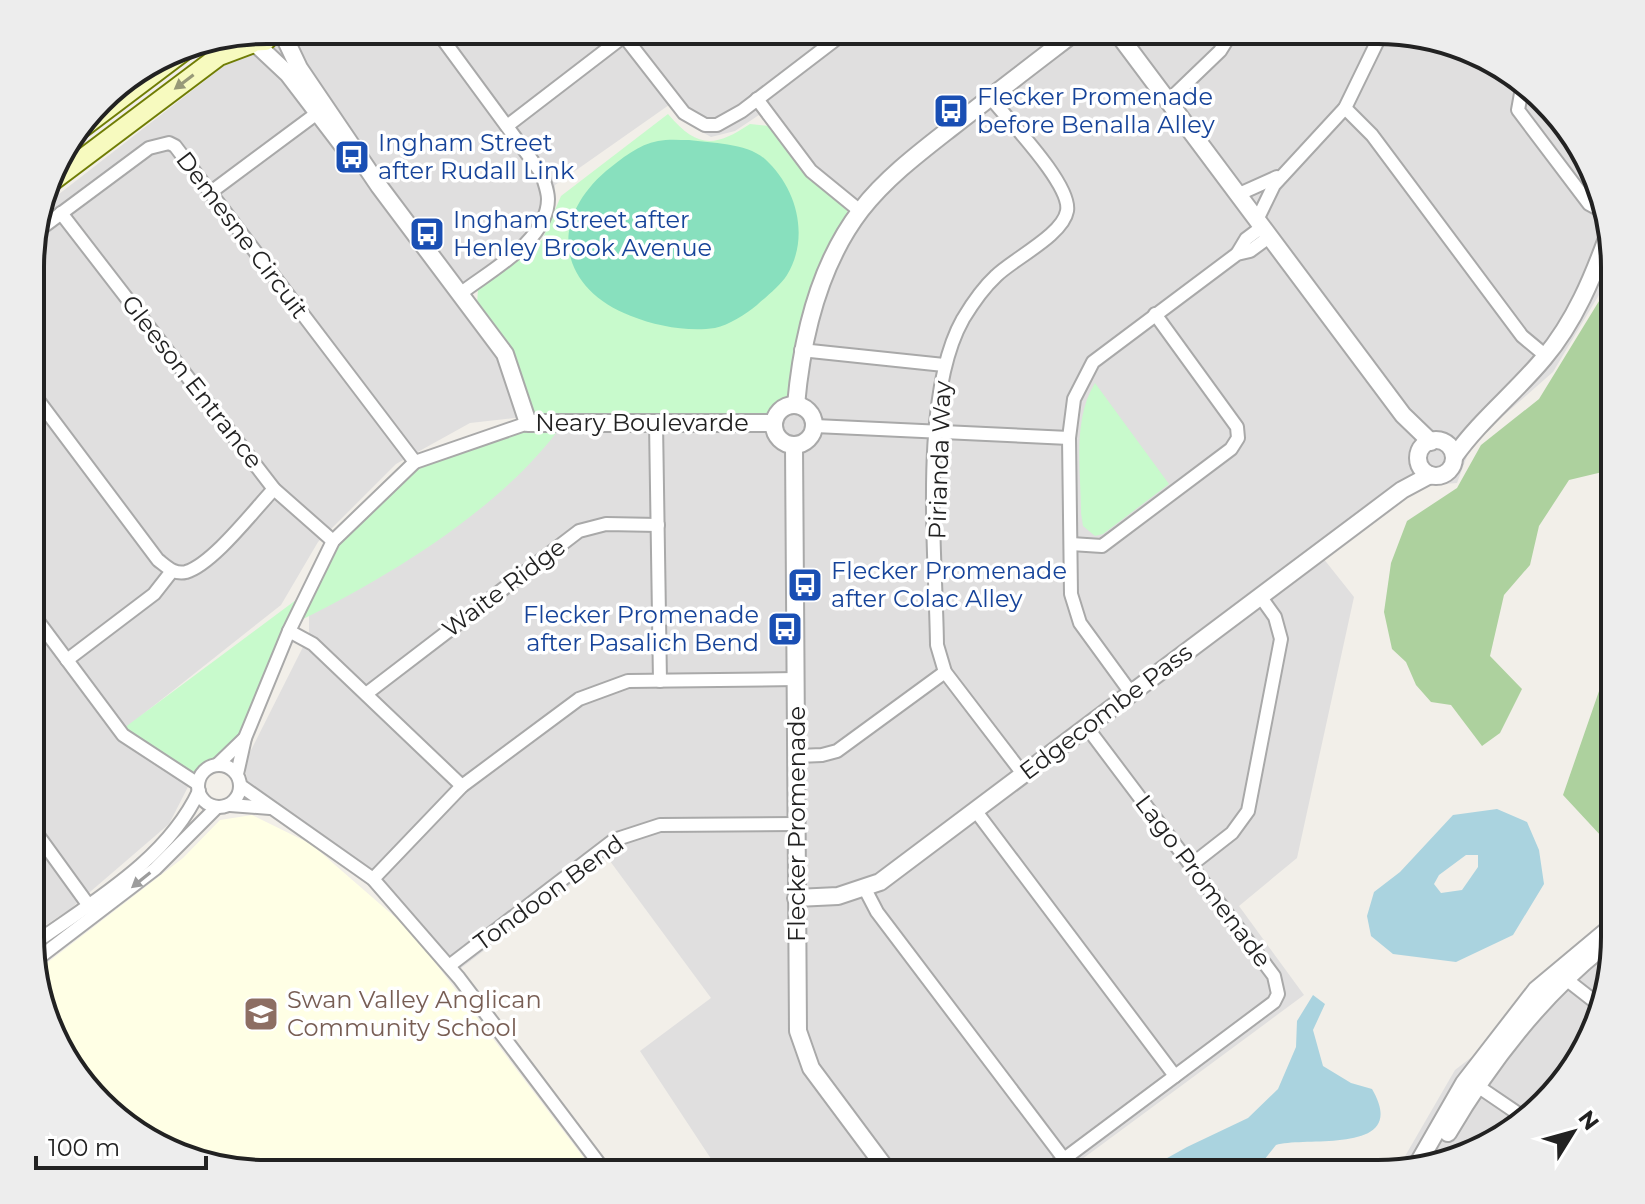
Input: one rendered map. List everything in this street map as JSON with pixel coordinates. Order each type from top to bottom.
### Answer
[{"type":"main road","points":[[67,170],[219,56],[251,45]]},
{"type":"main road","points":[[118,101],[140,84]]},
{"type":"street","points":[[286,44],[321,110]]},
{"type":"street","points":[[446,44],[542,174],[548,198],[544,220],[533,236],[460,294]]},
{"type":"street","points":[[507,126],[614,44]]},
{"type":"street","points":[[636,44],[684,113],[696,121],[717,125],[830,44]]},
{"type":"street","points":[[796,405],[801,350],[811,311],[829,267],[860,211],[900,169],[1060,44]]},
{"type":"street","points":[[1125,44],[1403,415],[1429,455],[1447,473],[1454,457],[1477,425]]},
{"type":"street","points":[[1168,101],[1224,44]]},
{"type":"street","points":[[1131,693],[1080,623],[1071,594],[1069,438],[1074,399],[1093,362],[1237,254],[1250,251],[1263,228],[1265,200],[1287,171],[1345,108],[1376,44]]},
{"type":"street","points":[[255,45],[281,66],[321,110],[505,354],[528,423]]},
{"type":"street","points":[[1521,96],[1518,110],[1592,206]]},
{"type":"street","name":"Pirianda Way","points":[[990,97],[1064,190],[1068,210],[1060,226],[997,274],[979,294],[963,320],[944,365],[937,434],[937,645],[945,672],[1023,774]]},
{"type":"street","points":[[757,99],[811,171],[860,211]]},
{"type":"street","points":[[1345,108],[1372,135],[1522,336],[1546,356]]},
{"type":"street","points":[[211,192],[321,110]]},
{"type":"street","name":"Demesne Circuit","points":[[49,222],[158,144],[175,146],[415,462]]},
{"type":"street","points":[[1237,195],[1287,171]]},
{"type":"street","name":"Gleeson Entrance","points":[[61,213],[274,489],[333,541]]},
{"type":"street","points":[[1429,455],[1477,425],[1512,394],[1546,356],[1572,319],[1601,252]]},
{"type":"street","points":[[1071,544],[1102,546],[1231,449],[1238,438],[1237,427],[1155,314]]},
{"type":"street","points":[[801,350],[944,365]]},
{"type":"street","points":[[796,405],[811,414],[815,426],[811,438],[794,446],[781,441],[774,423],[779,412],[796,405]]},
{"type":"street","points":[[44,408],[158,560],[172,571],[185,572],[206,560],[274,489]]},
{"type":"street","name":"Neary Boulevarde","points":[[239,780],[245,738],[289,631],[333,541],[415,462],[528,423],[774,423]]},
{"type":"street","points":[[656,423],[660,681]]},
{"type":"street","points":[[815,426],[1069,438]]},
{"type":"street","name":"Flecker Promenade","points":[[794,446],[798,1031],[811,1068],[880,1160]]},
{"type":"street","points":[[1429,455],[1454,457]]},
{"type":"street","name":"Edgecombe Pass","points":[[796,898],[838,896],[880,882],[1402,490],[1429,455]]},
{"type":"street","name":"Waite Ridge","points":[[366,694],[579,531],[606,524],[658,525]]},
{"type":"street","points":[[67,660],[154,594],[172,571]]},
{"type":"street","points":[[1191,865],[1232,833],[1248,811],[1281,639],[1275,617],[1260,596]]},
{"type":"street","points":[[44,629],[123,735],[176,766],[198,787],[206,802],[270,808]]},
{"type":"street","points":[[289,631],[313,644],[462,786]]},
{"type":"street","points":[[798,756],[837,751],[945,672]]},
{"type":"street","points":[[373,879],[462,786],[579,699],[628,681],[797,679]]},
{"type":"street","name":"Lago Promenade","points":[[1064,1159],[1274,1002],[1278,994],[1274,976],[1086,726]]},
{"type":"street","name":"Neary Boulevarde","points":[[211,768],[245,738]]},
{"type":"street","points":[[176,766],[228,767],[270,808],[373,879],[449,966],[596,1160]]},
{"type":"street","points":[[44,936],[147,860],[186,820],[198,787],[211,768]]},
{"type":"street","points":[[44,954],[155,869],[223,806],[238,797],[239,780]]},
{"type":"street","points":[[975,810],[1175,1076]]},
{"type":"street","name":"Tondoon Bend","points":[[449,966],[614,840],[660,825],[796,824]]},
{"type":"street","points":[[44,844],[96,916]]},
{"type":"street","points":[[865,889],[877,912],[1064,1159]]},
{"type":"street","points":[[1560,975],[1601,937]]},
{"type":"street","points":[[1424,1154],[1536,990],[1601,947]]},
{"type":"street","points":[[1560,975],[1592,999]]},
{"type":"street","points":[[1473,1083],[1516,1112]]},
{"type":"street","points":[[1436,1152],[1473,1083]]},
{"type":"shaded area","points":[[1392,44],[1450,56],[1489,74],[1536,109],[1555,131],[1578,168],[1589,195],[1601,253],[1601,291],[1553,372],[1472,443],[1457,483],[1419,486],[1323,558],[1354,597],[1297,858],[1239,906],[1304,995],[1081,1160],[712,1160],[640,1051],[711,998],[607,857],[452,975],[389,903],[324,847],[253,806],[244,764],[309,635],[309,611],[560,418],[767,417],[793,400],[792,354],[856,211],[762,113],[735,131],[711,137],[695,128],[669,105],[555,185],[555,201],[542,236],[468,294],[531,416],[470,423],[396,464],[318,542],[281,605],[118,734],[191,781],[169,824],[69,910],[44,926],[44,267],[46,238],[56,197],[251,45]]},
{"type":"shaded area","name":"Swan Valley Anglican Community School","points":[[252,815],[311,844],[411,931],[585,1160],[253,1160],[224,1156],[168,1137],[131,1114],[109,1095],[90,1073],[67,1036],[52,995],[46,964],[183,858],[220,820]]},
{"type":"shaded area","points":[[1600,958],[1589,1009],[1578,1036],[1555,1073],[1539,1092],[1533,1092],[1533,1098],[1514,1114],[1477,1137],[1450,1148],[1404,1158],[1455,1070]]},
{"type":"green space","points":[[668,114],[688,133],[706,141],[726,137],[750,124],[769,126],[805,175],[847,210],[849,221],[791,394],[772,417],[536,420],[511,350],[477,306],[478,288],[542,240],[561,196]]},
{"type":"green space","points":[[666,140],[689,140],[749,150],[765,159],[785,184],[797,214],[798,245],[787,275],[748,312],[715,328],[683,329],[661,325],[631,316],[607,304],[588,289],[576,271],[569,252],[569,232],[575,211],[587,191],[606,171],[644,145]]},
{"type":"green space","points":[[1601,298],[1601,472],[1569,480],[1539,526],[1530,565],[1504,595],[1490,656],[1522,689],[1500,733],[1482,746],[1451,705],[1431,702],[1416,685],[1406,662],[1392,649],[1384,612],[1391,563],[1407,521],[1457,488],[1481,445],[1539,399]]},
{"type":"green space","points":[[1095,383],[1169,484],[1103,534],[1095,536],[1083,526],[1079,463],[1083,413]]},
{"type":"green space","points":[[562,425],[537,456],[507,485],[439,540],[365,586],[293,624],[254,727],[228,767],[220,766],[203,777],[157,754],[124,728],[308,591],[332,542],[362,510],[418,467],[530,426]]},
{"type":"green space","points":[[1601,685],[1601,836],[1563,795]]},
{"type":"water","points":[[1497,809],[1527,822],[1539,850],[1544,884],[1513,935],[1456,962],[1393,954],[1371,936],[1367,916],[1374,892],[1400,872],[1453,815]],"holes":[[[1466,855],[1478,855],[1478,867],[1462,890],[1441,893],[1434,884],[1439,875]]]},
{"type":"water","points":[[1313,995],[1325,1004],[1313,1030],[1323,1066],[1351,1083],[1372,1089],[1380,1110],[1378,1125],[1367,1134],[1350,1139],[1276,1145],[1264,1160],[1164,1160],[1248,1118],[1278,1089],[1296,1047],[1297,1021]]},
{"type":"place","name":"Flecker Promenade before Benalla Alley","points":[[951,111]]},
{"type":"place","name":"Ingham Street after Rudall Link","points":[[352,157]]},
{"type":"place","name":"Ingham Street after Henley Brook Avenue","points":[[427,234]]},
{"type":"place","name":"Flecker Promenade after Colac Alley","points":[[805,585]]},
{"type":"place","name":"Flecker Promenade after Pasalich Bend","points":[[785,629]]},
{"type":"place","name":"Swan Valley Anglican Community School","points":[[261,1014]]}]
